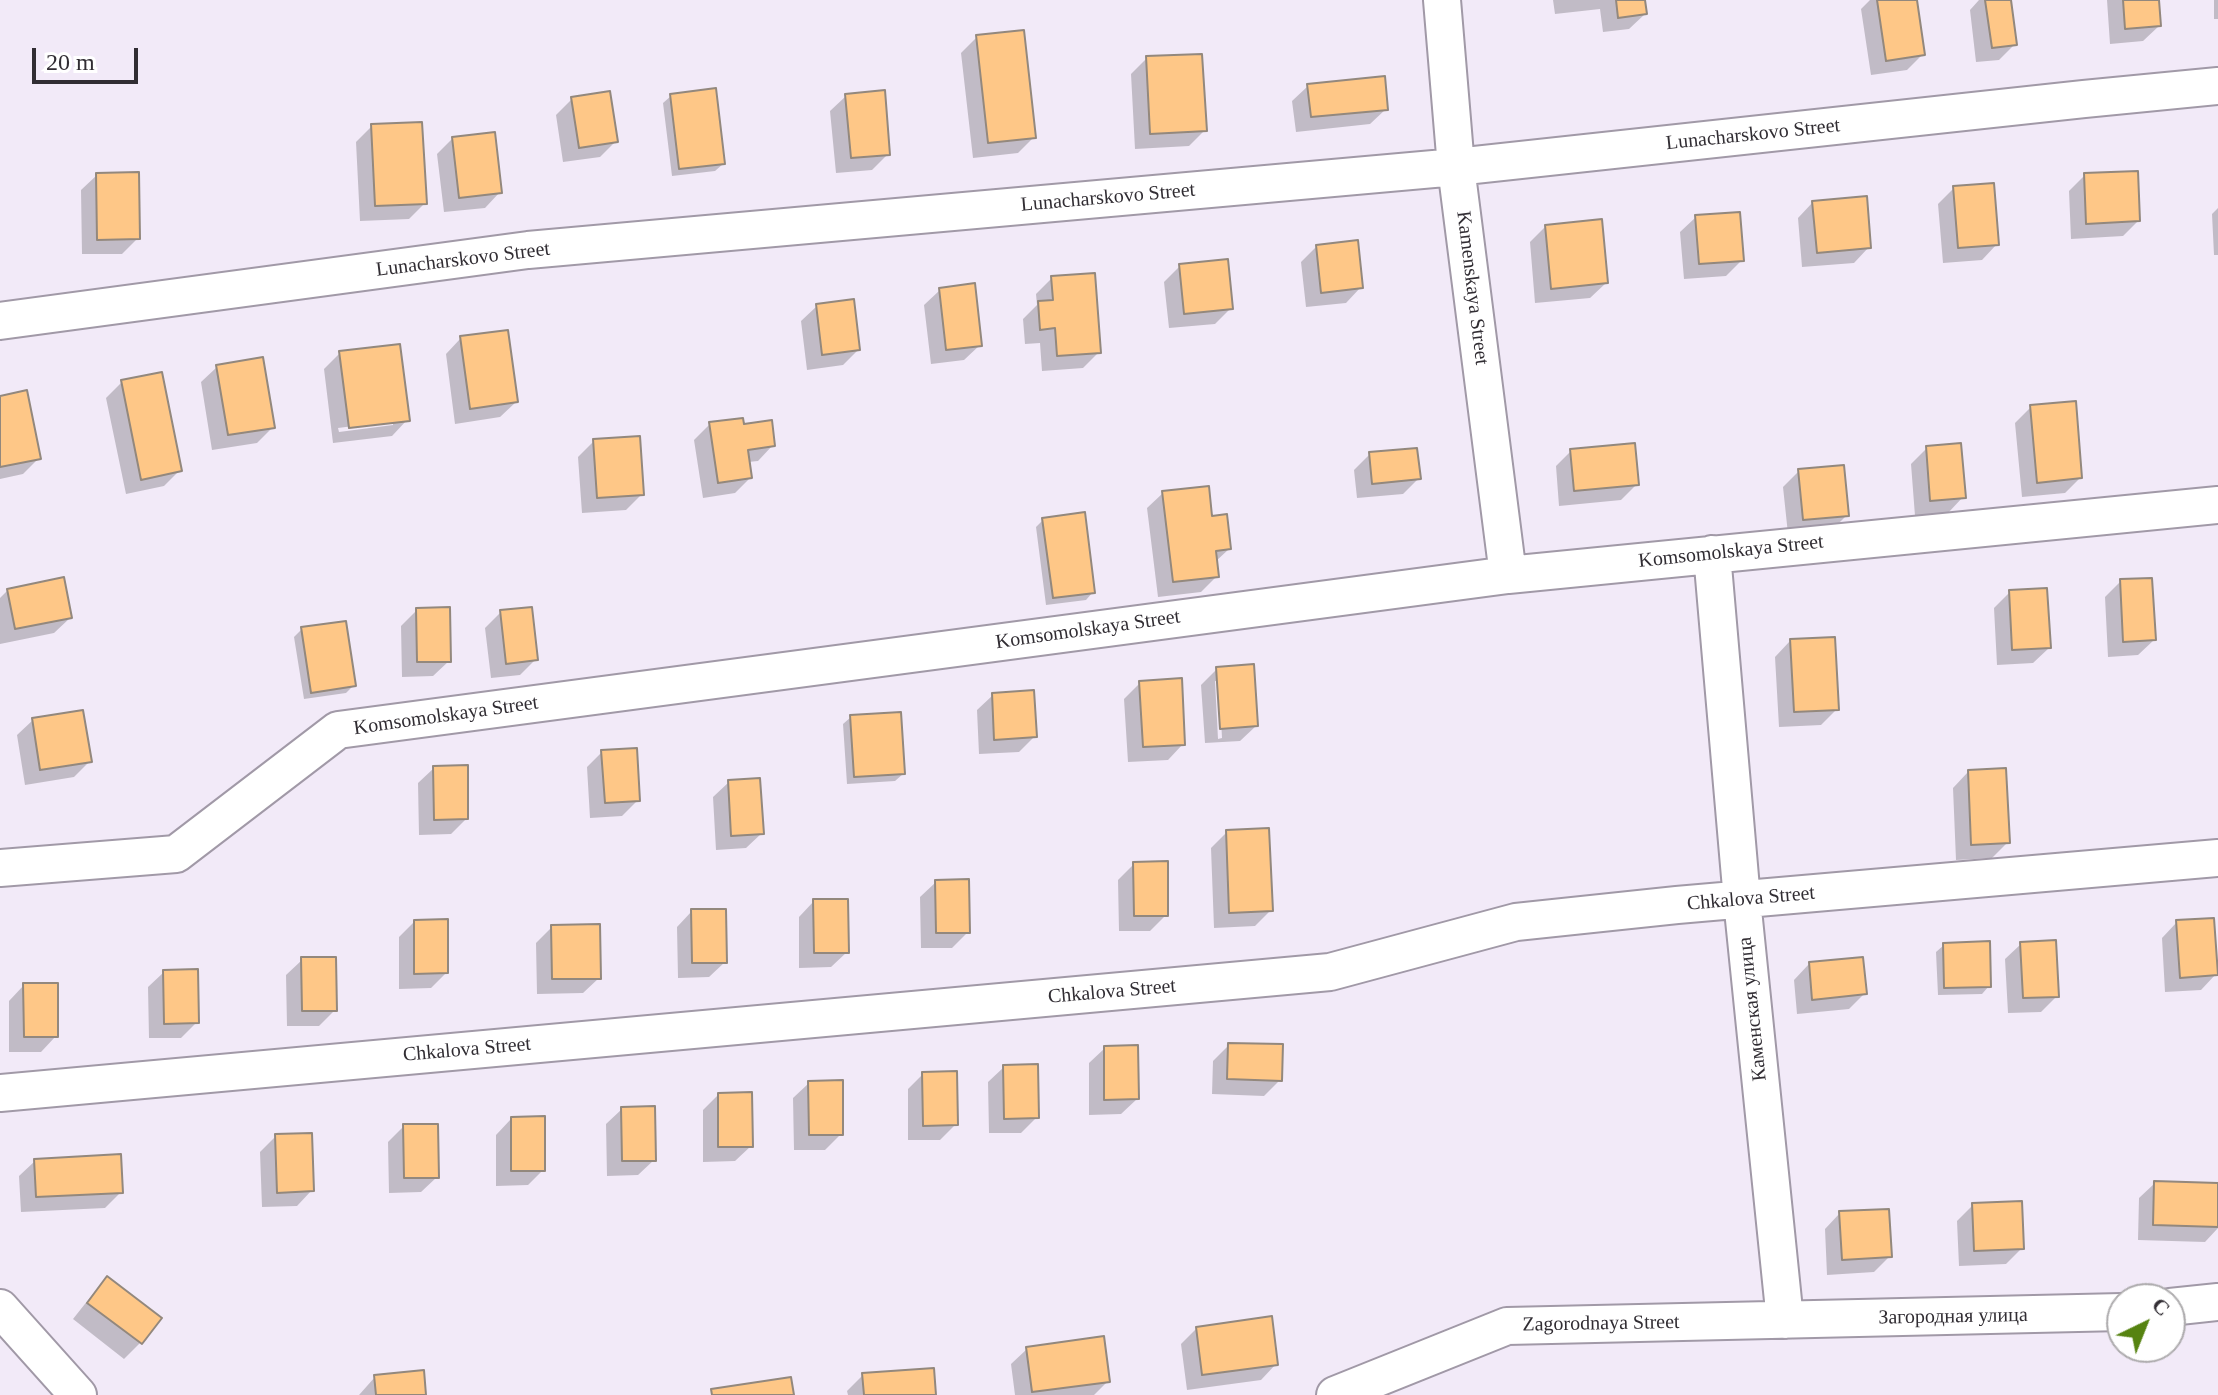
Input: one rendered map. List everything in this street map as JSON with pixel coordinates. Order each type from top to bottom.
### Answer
[{"type":"street","name":"Kamenskaya Street","points":[[1442,0],[1456,167],[1508,575]]},
{"type":"street","name":"Lunacharskovo Street","points":[[0,321],[528,250],[1456,167],[2218,86]]},
{"type":"street","name":"Komsomolskaya Street","points":[[0,868],[176,854],[338,730],[1508,575],[2218,505]]},
{"type":"street","name":"Каменская улица","points":[[1712,554],[1742,900],[1785,1320]]},
{"type":"street","name":"Chkalova Street","points":[[0,1093],[1330,972],[1516,922],[2218,858]]},
{"type":"street","points":[[2186,1305],[2218,1302]]},
{"type":"street","points":[[0,1308],[78,1395]]},
{"type":"street","name":"Загородная улица","points":[[1785,1320],[2106,1312]]},
{"type":"street","name":"Zagorodnaya Street","points":[[1335,1395],[1507,1326],[1785,1320]]},
{"type":"building","points":[[1616,0],[1645,0],[1647,14],[1618,18]]},
{"type":"building","points":[[1877,0],[1917,0],[1925,55],[1886,61]]},
{"type":"building","points":[[1985,0],[2011,0],[2017,45],[1992,48]]},
{"type":"building","points":[[2123,0],[2159,0],[2161,26],[2125,29]]},
{"type":"building","points":[[1024,30],[1036,138],[988,143],[976,35]]},
{"type":"building","points":[[1202,54],[1207,131],[1150,134],[1146,56]]},
{"type":"building","points":[[1385,76],[1388,110],[1311,117],[1307,84]]},
{"type":"building","points":[[716,88],[725,164],[679,169],[670,94]]},
{"type":"building","points":[[885,90],[890,155],[851,158],[845,94]]},
{"type":"building","points":[[610,91],[618,142],[579,148],[571,97]]},
{"type":"building","points":[[422,122],[427,204],[375,206],[371,124]]},
{"type":"building","points":[[495,132],[502,193],[459,198],[452,137]]},
{"type":"building","points":[[2138,171],[2140,221],[2086,224],[2084,173]]},
{"type":"building","points":[[139,172],[140,239],[97,240],[96,173]]},
{"type":"building","points":[[1994,183],[1999,245],[1958,248],[1953,186]]},
{"type":"building","points":[[1867,196],[1871,248],[1817,253],[1812,201]]},
{"type":"building","points":[[1740,212],[1744,261],[1699,264],[1695,215]]},
{"type":"building","points":[[1602,219],[1608,283],[1551,289],[1545,225]]},
{"type":"building","points":[[1358,240],[1363,288],[1321,293],[1316,245]]},
{"type":"building","points":[[1228,259],[1233,309],[1184,314],[1179,264]]},
{"type":"building","points":[[1095,273],[1101,353],[1057,356],[1055,328],[1040,330],[1038,301],[1053,300],[1051,276]]},
{"type":"building","points":[[975,283],[982,346],[946,350],[939,288]]},
{"type":"building","points":[[854,299],[860,350],[822,355],[816,304]]},
{"type":"building","points":[[508,330],[518,402],[470,409],[460,336]]},
{"type":"building","points":[[400,344],[410,421],[349,428],[339,351]]},
{"type":"building","points":[[263,357],[275,428],[228,435],[216,365]]},
{"type":"building","points":[[162,372],[182,471],[141,480],[121,380]]},
{"type":"building","points":[[27,390],[41,459],[0,467],[0,396]]},
{"type":"building","points":[[2076,401],[2082,478],[2037,483],[2030,405]]},
{"type":"building","points":[[743,418],[744,424],[772,420],[775,446],[748,450],[752,478],[718,483],[709,422]]},
{"type":"building","points":[[640,436],[644,495],[597,498],[593,439]]},
{"type":"building","points":[[1635,443],[1639,485],[1574,491],[1570,449]]},
{"type":"building","points":[[1961,443],[1966,498],[1930,501],[1926,446]]},
{"type":"building","points":[[1417,448],[1421,479],[1372,484],[1369,452]]},
{"type":"building","points":[[1844,465],[1849,516],[1803,520],[1798,469]]},
{"type":"building","points":[[1209,486],[1212,516],[1227,514],[1231,549],[1216,551],[1219,577],[1173,582],[1162,491]]},
{"type":"building","points":[[1085,512],[1095,593],[1053,598],[1042,518]]},
{"type":"building","points":[[64,577],[72,618],[15,629],[7,589]]},
{"type":"building","points":[[2152,578],[2156,640],[2123,642],[2120,579]]},
{"type":"building","points":[[2047,588],[2051,648],[2012,650],[2009,590]]},
{"type":"building","points":[[450,607],[451,662],[417,662],[416,608]]},
{"type":"building","points":[[532,607],[538,660],[506,664],[500,610]]},
{"type":"building","points":[[346,621],[356,686],[311,693],[301,627]]},
{"type":"building","points":[[1835,637],[1839,710],[1794,712],[1790,639]]},
{"type":"building","points":[[1254,664],[1258,726],[1220,729],[1216,667]]},
{"type":"building","points":[[1182,678],[1185,745],[1143,747],[1139,681]]},
{"type":"building","points":[[1034,690],[1037,737],[994,740],[992,693]]},
{"type":"building","points":[[83,710],[92,762],[40,770],[32,718]]},
{"type":"building","points":[[901,712],[905,774],[854,777],[850,715]]},
{"type":"building","points":[[637,748],[640,801],[605,803],[601,750]]},
{"type":"building","points":[[468,765],[468,819],[434,820],[433,766]]},
{"type":"building","points":[[2006,768],[2010,843],[1971,845],[1968,770]]},
{"type":"building","points":[[760,778],[764,834],[731,836],[728,780]]},
{"type":"building","points":[[1269,828],[1273,911],[1229,913],[1226,830]]},
{"type":"building","points":[[1168,861],[1168,916],[1134,916],[1133,862]]},
{"type":"building","points":[[969,879],[970,933],[936,933],[935,880]]},
{"type":"building","points":[[813,899],[848,899],[849,953],[814,953]]},
{"type":"building","points":[[691,909],[726,909],[727,963],[692,963]]},
{"type":"building","points":[[2214,918],[2218,975],[2180,978],[2176,920]]},
{"type":"building","points":[[448,919],[448,973],[414,974],[414,920]]},
{"type":"building","points":[[600,924],[601,979],[552,979],[551,925]]},
{"type":"building","points":[[2056,940],[2059,997],[2023,998],[2020,942]]},
{"type":"building","points":[[1990,941],[1991,987],[1944,988],[1943,943]]},
{"type":"building","points":[[301,957],[336,957],[337,1011],[302,1011]]},
{"type":"building","points":[[1863,957],[1867,994],[1812,1000],[1809,962]]},
{"type":"building","points":[[198,969],[199,1023],[164,1024],[163,970]]},
{"type":"building","points":[[23,983],[58,983],[58,1037],[24,1037]]},
{"type":"building","points":[[1228,1043],[1283,1044],[1282,1081],[1227,1079]]},
{"type":"building","points":[[1138,1045],[1139,1099],[1104,1100],[1104,1046]]},
{"type":"building","points":[[1038,1064],[1039,1118],[1004,1119],[1003,1065]]},
{"type":"building","points":[[957,1071],[958,1125],[923,1126],[922,1072]]},
{"type":"building","points":[[843,1080],[843,1135],[809,1135],[808,1081]]},
{"type":"building","points":[[752,1092],[753,1147],[718,1147],[718,1093]]},
{"type":"building","points":[[655,1106],[656,1161],[622,1161],[621,1107]]},
{"type":"building","points":[[545,1116],[545,1171],[511,1171],[511,1117]]},
{"type":"building","points":[[403,1124],[438,1124],[439,1178],[404,1178]]},
{"type":"building","points":[[312,1133],[314,1191],[277,1193],[275,1134]]},
{"type":"building","points":[[121,1154],[123,1193],[36,1197],[34,1159]]},
{"type":"building","points":[[2154,1181],[2218,1183],[2218,1227],[2153,1225]]},
{"type":"building","points":[[2022,1201],[2024,1249],[1974,1251],[1972,1203]]},
{"type":"building","points":[[1889,1209],[1892,1257],[1842,1260],[1839,1211]]},
{"type":"building","points":[[107,1276],[162,1318],[142,1344],[87,1303]]},
{"type":"building","points":[[1272,1316],[1278,1365],[1202,1375],[1196,1327]]},
{"type":"building","points":[[1104,1336],[1110,1382],[1032,1392],[1026,1347]]},
{"type":"building","points":[[934,1368],[936,1395],[864,1395],[862,1373]]},
{"type":"building","points":[[424,1370],[426,1395],[376,1395],[374,1375]]},
{"type":"building","points":[[791,1377],[794,1395],[712,1395],[711,1389]]}]
